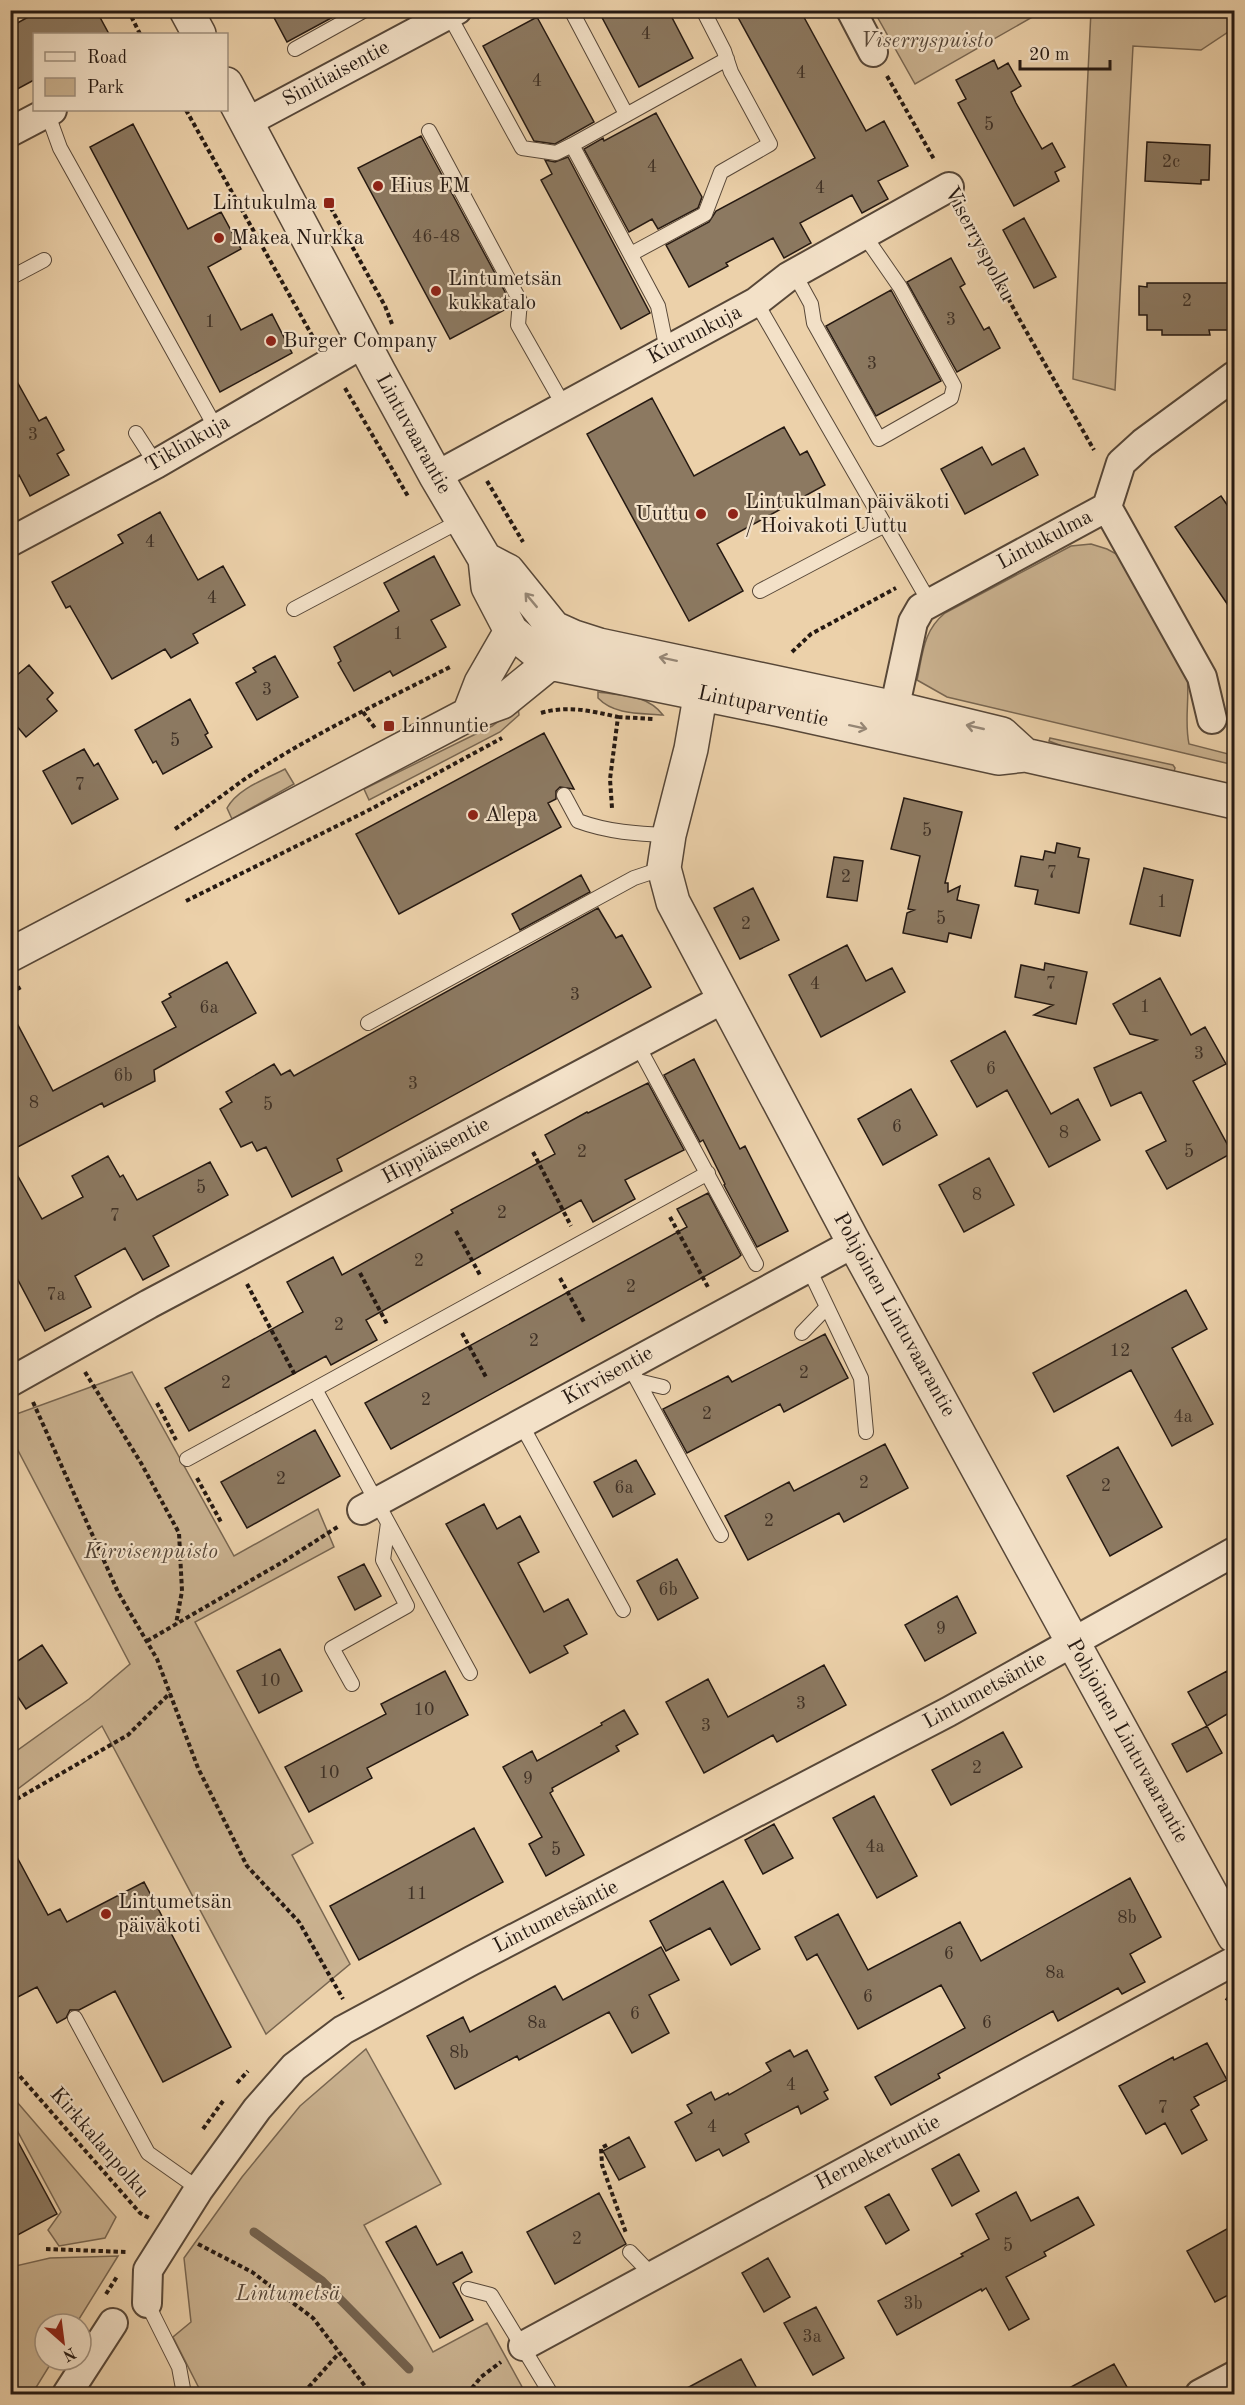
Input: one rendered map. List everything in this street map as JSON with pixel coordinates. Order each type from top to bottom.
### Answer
[{"type":"street","points":[[851,10],[873,52]]},
{"type":"street","name":"Sinitiaisentie","points":[[248,122],[453,13]]},
{"type":"street","name":"Lintuvaarantie","points":[[228,87],[436,476],[485,559],[488,587],[512,631]]},
{"type":"street","points":[[10,132],[50,111]]},
{"type":"street","name":"Kiurunkuja","points":[[436,476],[756,302],[794,273],[949,187]]},
{"type":"street","name":"Tiklinkuja","points":[[10,542],[156,464],[364,343]]},
{"type":"street","points":[[1107,507],[1121,463],[1143,443],[1234,376]]},
{"type":"street","name":"Lintukulma","points":[[892,721],[913,622],[921,608],[1107,507],[1202,677],[1212,719]]},
{"type":"street","name":"Lintuvaarantie","points":[[485,559],[508,571],[554,628]]},
{"type":"street","points":[[10,955],[469,714],[502,702],[550,663],[554,628],[512,631],[481,683],[469,714]]},
{"type":"street","name":"Lintuparventie","points":[[554,628],[703,681]]},
{"type":"street","name":"Lintuparventie","points":[[512,631],[550,663],[703,681],[892,721],[1002,734],[1025,755],[1234,802]]},
{"type":"street","name":"Pohjoinen Lintuvaarantie","points":[[703,681],[692,749],[669,835],[664,868],[673,902],[854,1243],[1234,1936]]},
{"type":"street","name":"Hippiäisentie","points":[[16,1379],[149,1304],[723,999]]},
{"type":"street","name":"Kirvisentie","points":[[376,1512],[521,1424],[633,1373],[722,1314],[854,1243]]},
{"type":"street","name":"Lintumetsäntie","points":[[147,2303],[148,2270],[199,2189],[257,2109],[294,2067],[343,2031],[471,1961],[948,1712],[1234,1552]]},
{"type":"street","name":"Hernekertuntie","points":[[523,2346],[1234,1961]]},
{"type":"street","points":[[67,2394],[113,2323]]},
{"type":"street","points":[[1200,2394],[1234,2376]]},
{"type":"lane","points":[[295,49],[365,10]]},
{"type":"lane","points":[[571,10],[626,114]]},
{"type":"lane","points":[[631,254],[705,214],[722,172],[770,144],[731,72],[727,59],[702,10]]},
{"type":"lane","points":[[453,13],[522,148],[556,153],[727,59]]},
{"type":"lane","points":[[50,111],[60,148],[216,428]]},
{"type":"lane","points":[[429,131],[520,301],[518,325],[564,406]]},
{"type":"lane","points":[[572,145],[658,306],[667,350]]},
{"type":"lane","points":[[794,273],[811,304],[814,323],[879,439],[951,398],[954,386],[900,287],[864,235]]},
{"type":"lane","points":[[10,278],[44,260]]},
{"type":"lane","points":[[756,302],[930,603]]},
{"type":"lane","points":[[136,433],[156,464]]},
{"type":"lane","points":[[294,609],[462,520]]},
{"type":"lane","points":[[760,591],[885,525]]},
{"type":"lane","points":[[564,795],[578,821],[601,829],[620,832],[669,835]]},
{"type":"lane","points":[[368,1023],[634,878],[664,868]]},
{"type":"lane","points":[[637,1044],[756,1263]]},
{"type":"lane","points":[[187,1459],[708,1173]]},
{"type":"lane","points":[[808,1267],[861,1378],[866,1432]]},
{"type":"lane","points":[[802,1333],[827,1307]]},
{"type":"lane","points":[[633,1373],[663,1387]]},
{"type":"lane","points":[[633,1373],[721,1535]]},
{"type":"lane","points":[[310,1392],[376,1512],[470,1673]]},
{"type":"lane","points":[[521,1424],[623,1610]]},
{"type":"lane","points":[[352,1684],[332,1648],[407,1606],[382,1560],[376,1512]]},
{"type":"lane","points":[[75,2018],[148,2153],[199,2189]]},
{"type":"lane","points":[[628,2246],[652,2275]]},
{"type":"lane","points":[[468,2289],[491,2295],[550,2394]]},
{"type":"lane","points":[[147,2303],[179,2367],[184,2394]]},
{"type":"path","points":[[128,10],[140,33]]},
{"type":"path","name":"Viserryspolku","points":[[873,52],[949,187],[1017,315],[1096,453],[1121,463]]},
{"type":"path","points":[[472,456],[525,547]]},
{"type":"path","points":[[783,651],[803,654]]},
{"type":"path","points":[[174,830],[242,782],[363,712],[455,665]]},
{"type":"path","points":[[363,712],[378,732]]},
{"type":"path","points":[[533,719],[542,713]]},
{"type":"path","points":[[185,902],[371,809],[504,737]]},
{"type":"path","points":[[10,993],[32,981]]},
{"type":"path","points":[[533,1152],[581,1243]]},
{"type":"path","points":[[660,1199],[722,1314]]},
{"type":"path","points":[[456,1231],[489,1293]]},
{"type":"path","points":[[234,1259],[310,1392]]},
{"type":"path","points":[[551,1260],[584,1322]]},
{"type":"path","points":[[360,1274],[398,1343]]},
{"type":"path","points":[[452,1314],[486,1377]]},
{"type":"path","points":[[70,1349],[121,1429],[179,1533],[182,1591],[176,1624]]},
{"type":"path","points":[[16,1379],[118,1592],[157,1659],[198,1768],[247,1866],[299,1923],[343,1999]]},
{"type":"path","points":[[157,1403],[221,1521]]},
{"type":"path","points":[[147,1641],[286,1560],[376,1512]]},
{"type":"path","points":[[10,1803],[128,1735],[170,1693]]},
{"type":"path","name":"Kirkkalanpolku","points":[[10,2065],[140,2213],[252,2272],[313,2318],[371,2394]]},
{"type":"path","points":[[607,2145],[601,2148],[602,2165],[627,2234],[628,2246]]},
{"type":"path","points":[[46,2249],[133,2252]]},
{"type":"path","points":[[467,2394],[481,2377],[523,2346]]},
{"type":"path","points":[[307,2394],[307,2389],[339,2353]]},
{"type":"green space","name":"Viserryspuisto","points":[[874,11],[1043,11],[915,84]]},
{"type":"green space","points":[[1091,11],[1234,11],[1234,28],[1201,50],[1133,46],[1115,390],[1073,379]]},
{"type":"green space","points":[[1091,544],[1122,557],[1187,675],[1189,744],[1228,754],[1233,749],[1234,763],[1230,764],[947,697],[917,680],[928,635],[945,613],[1071,546]]},
{"type":"green space","points":[[598,692],[625,695],[642,700],[657,708],[663,715],[612,708],[598,698]]},
{"type":"green space","points":[[518,707],[519,715],[500,732],[369,800],[364,789],[492,726]]},
{"type":"green space","points":[[1050,738],[1173,765],[1174,772],[1093,758],[1049,741]]},
{"type":"green space","points":[[285,769],[294,784],[232,819],[227,808],[238,795]]},
{"type":"green space","name":"Kirvisenpuisto","points":[[132,1372],[234,1556],[318,1509],[334,1547],[195,1622],[313,1843],[292,1855],[350,1964],[266,2034],[102,1726],[11,1794],[11,1755],[89,1699],[130,1664],[11,1437],[11,1416]]},
{"type":"green space","name":"Lintumetsä","points":[[366,2049],[441,2184],[364,2225],[433,2352],[487,2323],[526,2394],[202,2394],[173,2337],[191,2322],[184,2258],[242,2177],[300,2106]]},
{"type":"green space","points":[[11,2095],[116,2217],[105,2238],[59,2246],[48,2230],[61,2212],[11,2119]]},
{"type":"green space","points":[[118,2256],[83,2312],[33,2312],[33,2372],[46,2372],[32,2394],[11,2394],[11,2267],[50,2258]]},
{"type":"building","points":[[41,10],[96,10],[108,33],[33,33],[33,81],[10,93],[10,27]]},
{"type":"building","points":[[270,10],[346,10],[287,42]]},
{"type":"building","points":[[598,10],[668,10],[693,58],[639,87]]},
{"type":"building","points":[[734,10],[800,10],[866,131],[884,121],[908,166],[878,181],[888,199],[862,213],[852,195],[800,223],[811,243],[784,258],[773,238],[726,263],[728,266],[689,287],[666,245],[709,222],[716,211],[815,158]]},
{"type":"building","points":[[537,17],[594,122],[555,144],[534,141],[483,46]]},
{"type":"building","points":[[994,60],[998,69],[1008,63],[1021,86],[1011,92],[1016,103],[1042,149],[1052,143],[1065,167],[1055,172],[1059,181],[1014,206],[958,103],[966,99],[956,80]]},
{"type":"building","points":[[656,113],[702,197],[698,208],[658,229],[652,219],[629,232],[584,149]]},
{"type":"building","points":[[133,124],[188,229],[221,212],[241,249],[208,267],[241,330],[272,314],[292,353],[220,392],[90,147]]},
{"type":"building","points":[[421,136],[511,303],[510,307],[450,339],[358,168]]},
{"type":"building","points":[[1147,142],[1210,145],[1209,180],[1201,180],[1201,184],[1145,181]]},
{"type":"building","points":[[568,157],[650,313],[621,329],[541,180],[552,174],[545,160],[555,162]]},
{"type":"building","points":[[1024,218],[1056,277],[1034,288],[1003,230]]},
{"type":"building","points":[[951,258],[965,284],[960,287],[984,330],[989,327],[1000,348],[957,372],[907,282]]},
{"type":"building","points":[[1147,283],[1234,283],[1234,330],[1209,330],[1210,335],[1162,335],[1162,330],[1147,330],[1147,315],[1139,315],[1139,286],[1147,287]]},
{"type":"building","points":[[891,290],[941,381],[876,416],[826,326]]},
{"type":"building","points":[[10,369],[39,421],[46,417],[64,450],[57,454],[69,475],[30,496],[19,475],[10,479]]},
{"type":"building","name":"Uuttu","points":[[652,398],[694,476],[784,427],[800,455],[807,451],[825,485],[717,544],[743,591],[689,621],[587,434]]},
{"type":"building","points":[[982,447],[992,465],[1024,448],[1038,475],[965,514],[941,469]]},
{"type":"building","points":[[1221,496],[1234,515],[1234,614],[1175,527]]},
{"type":"building","points":[[160,512],[198,580],[223,566],[245,605],[193,634],[198,643],[171,658],[165,649],[112,679],[70,606],[66,608],[52,582],[123,543],[118,535]]},
{"type":"building","points":[[434,556],[460,605],[431,620],[446,647],[393,676],[390,671],[354,691],[338,663],[341,661],[334,647],[399,611],[384,583]]},
{"type":"building","points":[[275,656],[298,697],[257,720],[236,683],[256,672],[253,668]]},
{"type":"building","points":[[29,665],[53,693],[47,699],[57,711],[26,737],[10,718],[10,681]]},
{"type":"building","points":[[190,699],[208,733],[205,735],[212,747],[163,774],[156,761],[153,763],[135,730]]},
{"type":"building","name":"Alepa","points":[[544,733],[574,789],[560,787],[556,791],[556,799],[548,803],[561,827],[399,914],[356,834]]},
{"type":"building","points":[[84,749],[94,766],[98,763],[118,799],[72,824],[43,771]]},
{"type":"building","points":[[904,798],[962,812],[945,883],[948,883],[948,892],[960,886],[957,900],[979,905],[971,938],[949,933],[947,942],[903,933],[907,913],[914,910],[908,909],[920,856],[891,849]]},
{"type":"building","points":[[1057,843],[1080,848],[1078,857],[1089,859],[1079,913],[1035,904],[1038,890],[1015,886],[1021,856],[1043,860],[1045,851],[1055,853]]},
{"type":"building","points":[[834,857],[863,861],[857,901],[827,897]]},
{"type":"building","points":[[1144,868],[1193,880],[1180,936],[1130,924]]},
{"type":"building","points":[[581,875],[590,892],[520,930],[512,914]]},
{"type":"building","points":[[753,888],[779,940],[740,959],[714,908]]},
{"type":"building","points":[[598,908],[616,938],[622,935],[651,987],[337,1159],[342,1171],[292,1197],[266,1147],[257,1151],[252,1142],[241,1147],[220,1109],[232,1102],[226,1092],[274,1064],[281,1075],[290,1070],[294,1076]]},
{"type":"building","points":[[847,945],[866,981],[892,968],[905,992],[821,1037],[789,975]]},
{"type":"building","points":[[227,962],[256,1013],[154,1070],[155,1081],[104,1107],[102,1103],[10,1151],[10,1010],[53,1091],[176,1027],[162,1002],[171,997],[169,994]]},
{"type":"building","points":[[1045,963],[1087,972],[1076,1024],[1034,1015],[1053,1005],[1015,997],[1021,965],[1044,970]]},
{"type":"building","points":[[1160,978],[1191,1035],[1205,1027],[1226,1064],[1193,1081],[1232,1153],[1167,1189],[1146,1151],[1166,1141],[1141,1092],[1111,1106],[1094,1068],[1157,1040],[1130,1034],[1113,1004]]},
{"type":"building","points":[[1005,1031],[1051,1114],[1078,1099],[1100,1140],[1049,1167],[1007,1090],[977,1107],[951,1061]]},
{"type":"building","points":[[694,1059],[740,1149],[745,1146],[788,1231],[757,1247],[703,1140],[700,1142],[664,1075]]},
{"type":"building","points":[[648,1083],[684,1150],[625,1180],[635,1199],[593,1222],[581,1200],[366,1320],[377,1340],[331,1365],[326,1356],[189,1431],[165,1388],[303,1312],[287,1282],[333,1257],[342,1275],[453,1213],[451,1210],[555,1154],[545,1135]]},
{"type":"building","points":[[911,1089],[937,1135],[883,1165],[858,1119]]},
{"type":"building","points":[[108,1156],[120,1177],[123,1175],[137,1200],[210,1162],[228,1195],[153,1236],[169,1266],[143,1280],[125,1248],[75,1276],[91,1307],[45,1331],[10,1265],[10,1162],[42,1219],[83,1197],[72,1176]]},
{"type":"building","points":[[989,1158],[1014,1205],[964,1232],[939,1185]]},
{"type":"building","points":[[708,1193],[741,1255],[738,1258],[391,1449],[365,1403],[687,1227],[677,1209]]},
{"type":"building","points":[[1186,1290],[1207,1329],[1172,1348],[1213,1424],[1172,1446],[1131,1370],[1054,1412],[1033,1373]]},
{"type":"building","points":[[825,1334],[848,1378],[784,1412],[780,1404],[687,1453],[663,1409],[728,1376],[732,1382]]},
{"type":"building","points":[[315,1430],[340,1476],[247,1528],[221,1482]]},
{"type":"building","points":[[885,1444],[908,1488],[844,1522],[839,1513],[748,1560],[725,1516],[789,1482],[794,1491]]},
{"type":"building","points":[[1118,1447],[1162,1527],[1110,1556],[1067,1476]]},
{"type":"building","points":[[636,1460],[655,1494],[613,1517],[594,1482]]},
{"type":"building","points":[[484,1504],[497,1529],[520,1516],[539,1552],[518,1563],[544,1612],[568,1599],[587,1634],[564,1646],[568,1653],[530,1673],[446,1524]]},
{"type":"building","points":[[677,1559],[698,1598],[658,1620],[637,1581]]},
{"type":"building","points":[[364,1564],[381,1596],[355,1610],[338,1577]]},
{"type":"building","points":[[957,1596],[976,1633],[925,1661],[905,1625]]},
{"type":"building","points":[[42,1645],[67,1683],[26,1709],[10,1685],[10,1666]]},
{"type":"building","points":[[280,1649],[302,1691],[259,1713],[237,1671]]},
{"type":"building","points":[[824,1665],[846,1705],[777,1742],[773,1735],[704,1773],[666,1702],[708,1679],[728,1717]]},
{"type":"building","points":[[445,1671],[468,1715],[367,1768],[372,1778],[309,1812],[285,1767],[386,1714],[381,1704]]},
{"type":"building","points":[[1227,1671],[1234,1684],[1234,1710],[1207,1726],[1188,1692]]},
{"type":"building","points":[[624,1710],[638,1734],[616,1746],[619,1751],[552,1788],[553,1791],[550,1793],[584,1855],[546,1876],[529,1844],[542,1837],[503,1767],[532,1751],[537,1761],[602,1725],[601,1723]]},
{"type":"building","points":[[1207,1726],[1222,1753],[1187,1772],[1172,1744]]},
{"type":"building","points":[[1003,1732],[1022,1767],[951,1805],[932,1770]]},
{"type":"building","points":[[874,1796],[917,1876],[877,1898],[833,1818]]},
{"type":"building","points":[[774,1824],[793,1858],[763,1874],[745,1840]]},
{"type":"building","points":[[474,1828],[503,1882],[359,1960],[330,1906]]},
{"type":"building","points":[[10,1844],[48,1915],[60,1909],[67,1922],[144,1882],[231,2047],[163,2082],[115,1991],[79,2010],[70,2010],[66,2018],[57,2023],[37,1987],[10,2001]]},
{"type":"building","points":[[1130,1878],[1161,1937],[1130,1954],[1145,1982],[1122,1994],[1118,1988],[1058,2021],[1053,2011],[938,2074],[940,2078],[891,2105],[875,2077],[965,2028],[941,1985],[858,2029],[817,1954],[807,1960],[795,1937],[838,1914],[868,1970],[960,1922],[981,1961]]},
{"type":"building","points":[[723,1881],[760,1949],[731,1965],[710,1928],[666,1951],[650,1921]]},
{"type":"building","points":[[661,1947],[679,1980],[649,1995],[669,2033],[632,2053],[609,2012],[519,2060],[517,2056],[455,2089],[427,2036],[463,2017],[470,2032],[555,1986],[563,2000]]},
{"type":"building","points":[[1207,2043],[1227,2080],[1194,2097],[1199,2105],[1191,2110],[1207,2140],[1182,2154],[1165,2123],[1146,2134],[1119,2086],[1173,2057],[1174,2060]]},
{"type":"building","points":[[790,2050],[794,2057],[807,2050],[828,2090],[824,2092],[828,2099],[801,2114],[798,2106],[745,2134],[749,2142],[723,2156],[719,2149],[696,2161],[675,2122],[692,2113],[687,2105],[711,2092],[715,2100],[728,2093],[729,2095],[771,2071],[766,2063]]},
{"type":"building","points":[[10,2127],[57,2214],[10,2239]]},
{"type":"building","points":[[629,2137],[645,2167],[619,2180],[603,2151]]},
{"type":"building","points":[[959,2154],[979,2191],[952,2206],[932,2169]]},
{"type":"building","points":[[1016,2192],[1031,2221],[1078,2197],[1094,2225],[1044,2252],[1046,2256],[1006,2277],[1029,2319],[1009,2330],[986,2288],[897,2335],[878,2301],[963,2256],[961,2254],[989,2239],[976,2214]]},
{"type":"building","points":[[599,2193],[626,2244],[555,2284],[527,2232]]},
{"type":"building","points":[[889,2194],[909,2230],[886,2244],[865,2207]]},
{"type":"building","points":[[1234,2225],[1234,2292],[1215,2302],[1187,2251]]},
{"type":"building","points":[[416,2226],[437,2265],[462,2252],[472,2272],[453,2283],[473,2320],[440,2338],[386,2242]]},
{"type":"building","points":[[768,2258],[790,2297],[764,2312],[742,2273]]},
{"type":"building","points":[[816,2307],[844,2358],[813,2375],[784,2323]]},
{"type":"building","points":[[741,2359],[760,2394],[676,2394]]},
{"type":"building","points":[[1114,2364],[1131,2394],[1058,2394]]},
{"type":"waterway","points":[[254,2232],[322,2281],[409,2369]]},
{"type":"place","name":"Hius FM","points":[[378,186]]},
{"type":"place","name":"Lintukulma","points":[[329,203]]},
{"type":"place","name":"Makea Nurkka","points":[[219,238]]},
{"type":"place","name":"Lintumetsän kukkatalo","points":[[436,291]]},
{"type":"place","name":"Burger Company","points":[[271,341]]},
{"type":"place","name":"Uuttu","points":[[701,514]]},
{"type":"place","name":"Lintukulman päiväkoti / Hoivakoti Uuttu","points":[[733,514]]},
{"type":"place","name":"Linnuntie","points":[[389,726]]},
{"type":"place","name":"Alepa","points":[[473,815]]},
{"type":"place","name":"Lintumetsän päiväkoti","points":[[106,1914]]}]
